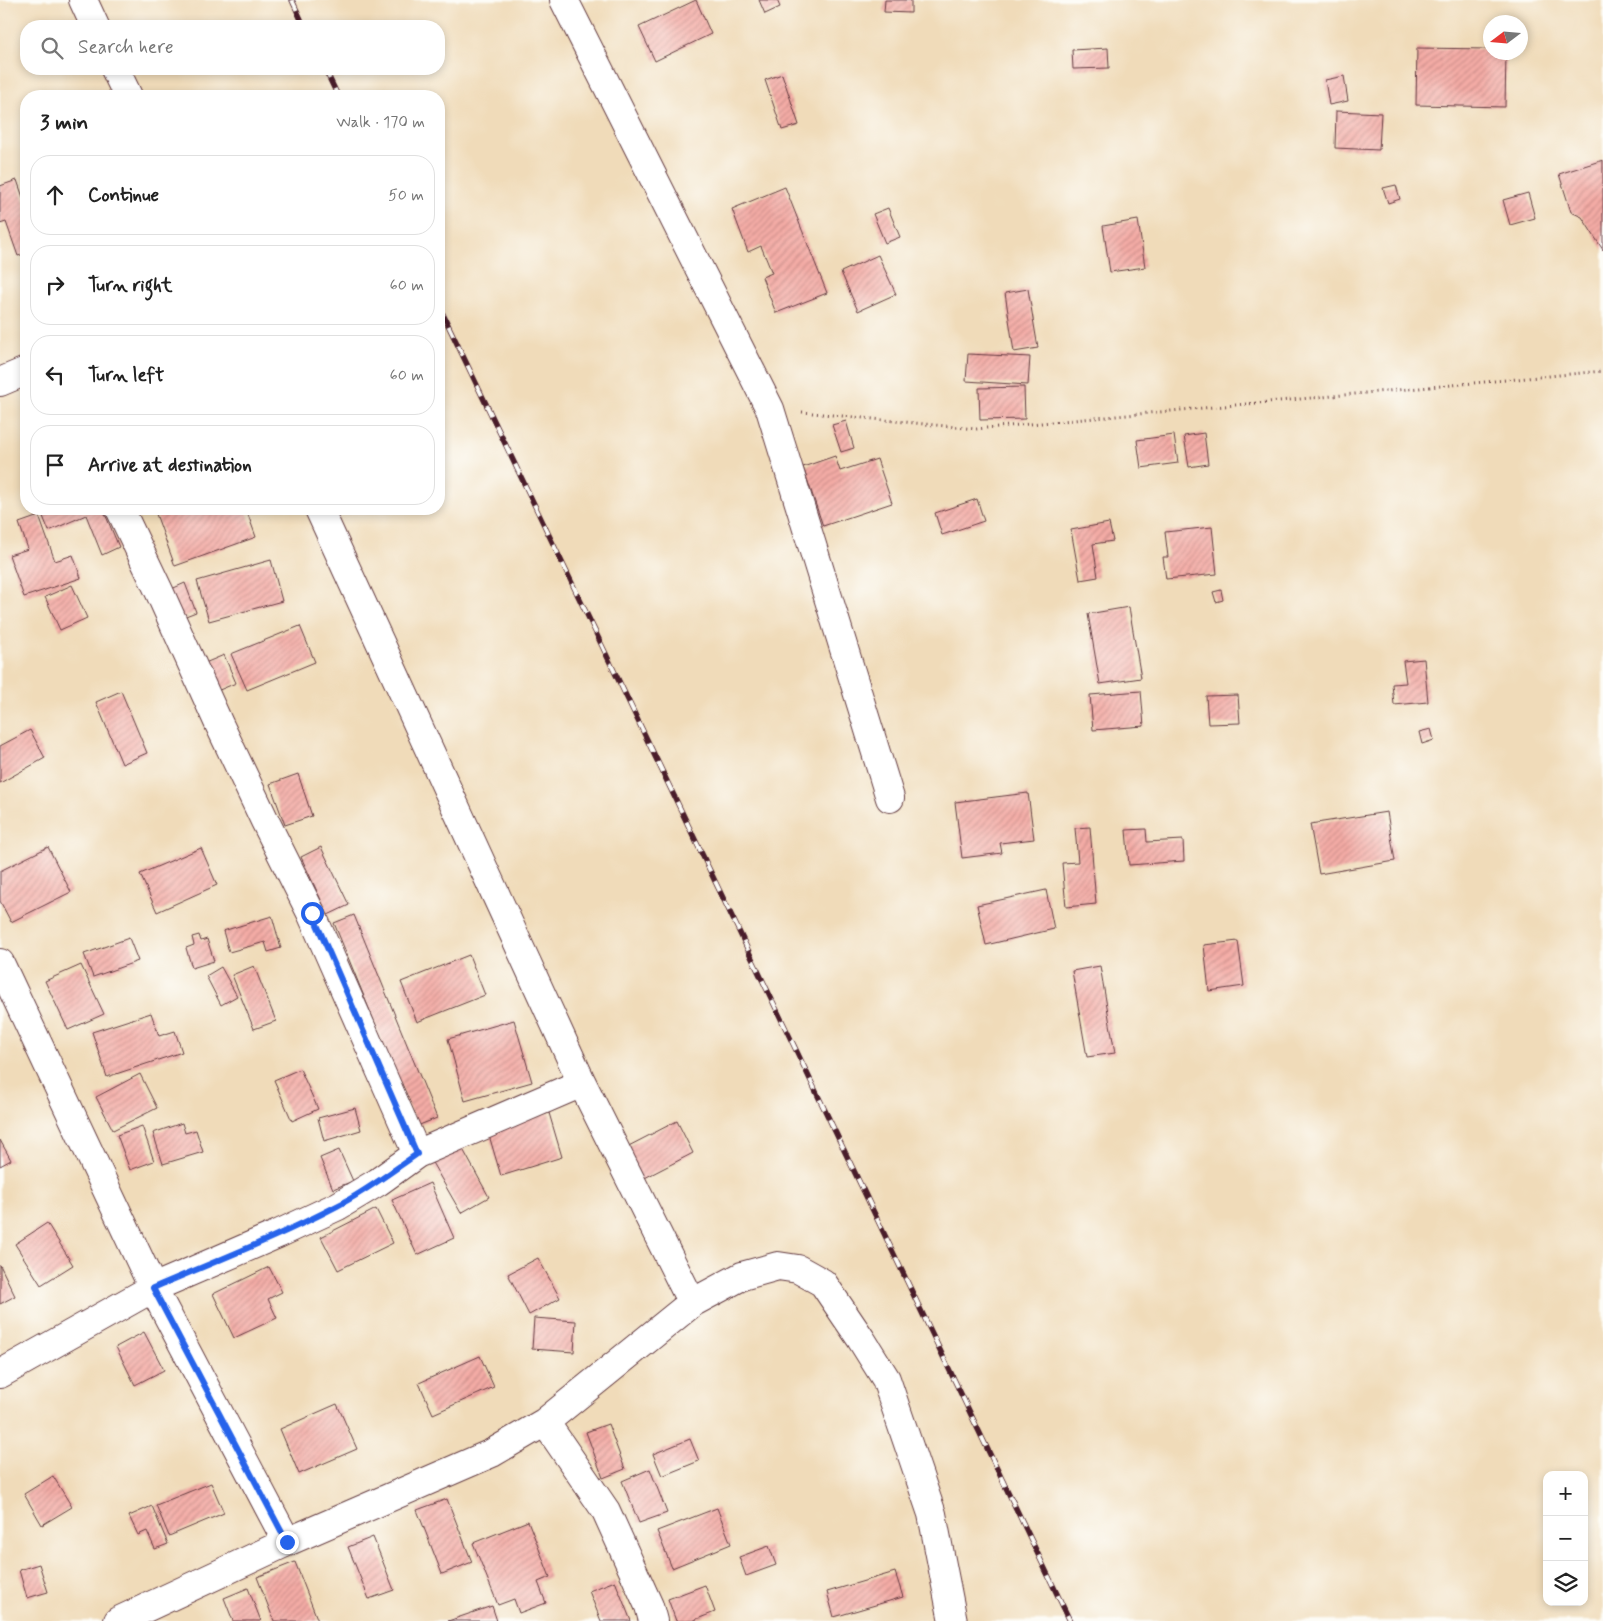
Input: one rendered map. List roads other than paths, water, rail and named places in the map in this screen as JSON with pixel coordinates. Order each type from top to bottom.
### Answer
[{"type":"street","points":[[83,0],[93,20]]},
{"type":"street","points":[[564,0],[770,409],[890,798]]},
{"type":"street","points":[[118,75],[125,90]]},
{"type":"street","points":[[0,382],[20,374]]},
{"type":"street","points":[[123,515],[223,733],[312,913],[417,1154]]},
{"type":"street","points":[[322,515],[582,1083],[692,1304]]},
{"type":"street","points":[[0,963],[153,1288],[287,1542]]},
{"type":"street","points":[[0,1374],[153,1288],[338,1206],[378,1182],[417,1154],[582,1083]]},
{"type":"street","points":[[118,1621],[287,1542],[492,1453],[545,1422],[692,1304],[742,1276],[778,1266],[798,1269],[823,1283],[886,1379],[932,1514],[952,1621]]},
{"type":"street","points":[[545,1422],[606,1511],[649,1606],[652,1621]]},
{"type":"railway","points":[[292,0],[301,20]]},
{"type":"railway","points":[[328,75],[335,90]]},
{"type":"railway","points":[[445,319],[1070,1621]]}]
